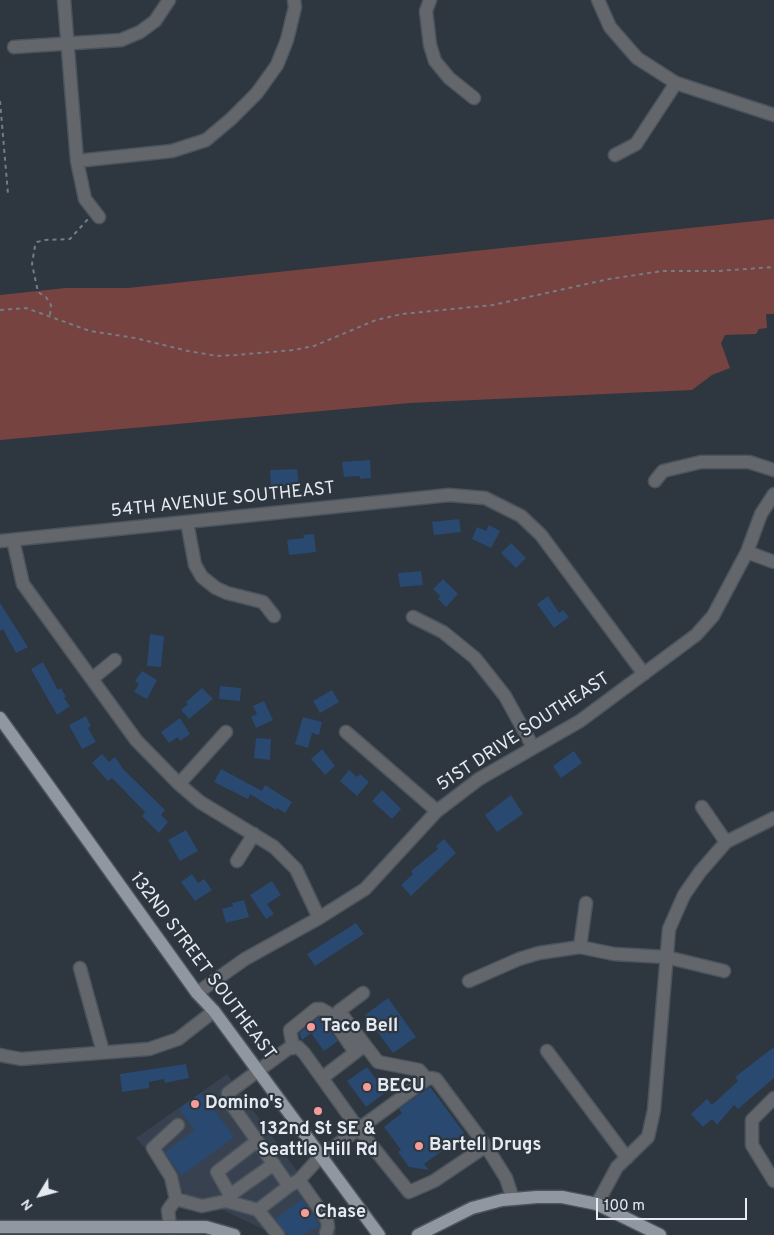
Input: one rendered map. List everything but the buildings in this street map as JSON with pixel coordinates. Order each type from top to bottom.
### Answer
[{"type":"main road","name":"132ND STREET SOUTHEAST","points":[[0,718],[197,993],[214,1011],[320,1158],[379,1235]]},
{"type":"main road","points":[[418,1235],[472,1208],[513,1199],[562,1197],[597,1204],[660,1235]]},
{"type":"main road","points":[[3,1230],[93,1231],[206,1227],[234,1235]]},
{"type":"street","points":[[64,0],[77,161],[84,199],[96,213]]},
{"type":"street","points":[[14,47],[121,40],[140,32],[155,21],[169,0]]},
{"type":"street","points":[[77,161],[172,151],[206,140],[258,93],[277,65],[287,40],[295,7],[294,0]]},
{"type":"street","points":[[430,0],[426,11],[430,45],[435,61],[449,78],[474,98]]},
{"type":"street","points":[[598,0],[610,27],[637,58],[676,83],[774,115]]},
{"type":"street","points":[[615,155],[636,144],[676,83]]},
{"type":"street","points":[[655,481],[663,471],[701,462],[749,462],[774,470]]},
{"type":"street","name":"51ST DRIVE SOUTHEAST","points":[[197,993],[246,959],[319,918],[365,888],[437,811],[479,779],[580,721],[696,635],[713,616],[747,552],[761,514],[774,494]]},
{"type":"street","name":"54TH AVENUE SOUTHEAST","points":[[0,541],[449,495],[485,498],[521,516],[541,535],[644,674]]},
{"type":"street","points":[[187,522],[195,565],[202,576],[216,588],[227,593],[263,602],[274,616]]},
{"type":"street","points":[[13,540],[23,584],[93,678],[136,740],[179,784],[200,802],[274,847],[296,870],[319,918]]},
{"type":"street","points":[[747,552],[774,562]]},
{"type":"street","points":[[413,617],[443,632],[475,658],[505,696],[533,747]]},
{"type":"street","points":[[93,678],[115,660]]},
{"type":"street","points":[[179,784],[226,732]]},
{"type":"street","points":[[346,732],[437,811]]},
{"type":"street","points":[[702,807],[726,842]]},
{"type":"street","points":[[597,1204],[617,1167],[648,1137],[654,1110],[666,958],[670,930],[684,895],[700,872],[726,842],[774,818]]},
{"type":"street","points":[[237,861],[254,834]]},
{"type":"street","points":[[580,947],[586,902]]},
{"type":"street","points":[[469,981],[518,958],[539,952],[580,947],[614,954],[666,958],[724,971]]},
{"type":"street","points":[[80,968],[102,1052]]},
{"type":"street","points":[[360,1048],[340,1011],[363,992]]},
{"type":"street","points":[[293,1048],[290,1030],[316,1009],[321,1009],[328,1013],[360,1048],[378,1062],[419,1070],[428,1079]]},
{"type":"street","points":[[0,1054],[22,1059],[149,1049],[178,1039],[214,1011]]},
{"type":"street","points":[[326,1233],[328,1227],[327,1220],[274,1164],[229,1101],[228,1093],[289,1048],[298,1047],[304,1053],[360,1130],[410,1192],[434,1181],[486,1146]]},
{"type":"street","points":[[322,1078],[360,1048]]},
{"type":"street","points":[[547,1051],[627,1158]]},
{"type":"street","points":[[258,1210],[294,1183],[320,1158],[428,1079],[436,1079],[486,1146],[506,1178],[513,1199]]},
{"type":"street","points":[[774,1098],[752,1120],[752,1145],[774,1182]]},
{"type":"street","points":[[176,1199],[170,1177],[153,1148],[178,1125]]},
{"type":"street","points":[[257,1141],[217,1172],[228,1198],[258,1210],[278,1235]]},
{"type":"street","points":[[176,1199],[202,1206],[228,1198],[274,1164]]},
{"type":"street","points":[[170,1227],[168,1210],[176,1199]]},
{"type":"path","points":[[0,102],[8,194]]},
{"type":"path","points":[[50,315],[51,305],[46,297],[38,292],[32,264],[35,246],[37,242],[45,240],[70,239],[96,213]]},
{"type":"path","points":[[0,310],[26,308],[50,315],[90,331],[134,338],[158,345],[207,354],[236,355],[300,349],[335,339],[376,320],[402,314],[493,305],[602,280],[663,271],[718,272],[774,267]]},
{"type":"shaded area","points":[[774,219],[774,314],[766,314],[767,328],[759,329],[756,334],[725,335],[721,343],[730,368],[712,375],[692,390],[410,403],[0,440],[0,295],[66,288],[128,288]]},
{"type":"shaded area","points":[[227,1074],[335,1224],[336,1235],[275,1235],[219,1208],[185,1210],[184,1193],[136,1138]]},
{"type":"place","name":"Taco Bell","points":[[311,1027]]},
{"type":"place","name":"BECU","points":[[367,1087]]},
{"type":"place","name":"Domino's","points":[[195,1104]]},
{"type":"place","name":"132nd St SE & Seattle Hill Rd","points":[[318,1111]]},
{"type":"place","name":"Bartell Drugs","points":[[419,1146]]},
{"type":"place","name":"Chase","points":[[305,1213]]}]
